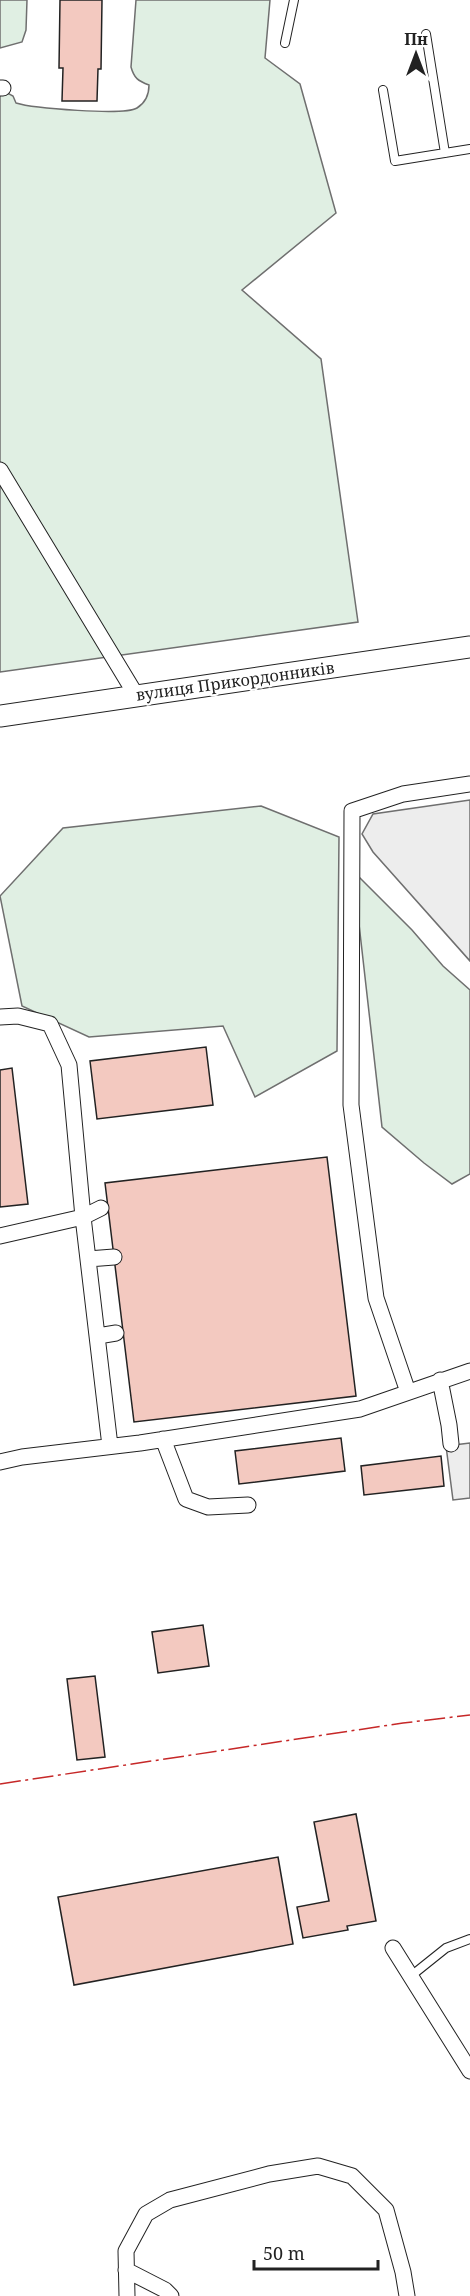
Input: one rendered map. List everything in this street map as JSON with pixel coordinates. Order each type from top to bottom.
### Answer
[{"type":"street","points":[[0,470],[136,695]]},
{"type":"street","name":"вулиця Прикордонників","points":[[0,716],[470,647]]},
{"type":"street","points":[[408,1392],[376,1298],[351,1105],[352,811],[403,794],[470,784]]},
{"type":"street","points":[[0,1017],[18,1016],[50,1024],[69,1065],[83,1217],[98,1336],[110,1379],[110,1446]]},
{"type":"street","points":[[0,1236],[83,1217],[101,1208]]},
{"type":"street","points":[[88,1259],[114,1257]]},
{"type":"street","points":[[98,1336],[117,1333]]},
{"type":"street","points":[[0,1462],[360,1409],[470,1371]]},
{"type":"street","points":[[440,1380],[451,1444]]},
{"type":"street","points":[[163,1439],[186,1499],[208,1507],[248,1505]]},
{"type":"street","points":[[393,1948],[470,2071]]},
{"type":"street","points":[[127,2296],[126,2251],[146,2214],[170,2199],[269,2174],[318,2166],[352,2176],[386,2210],[408,2296]]},
{"type":"street","points":[[126,2270],[165,2290],[171,2296]]},
{"type":"lane","points":[[285,43],[294,0]]},
{"type":"lane","points":[[426,34],[445,153]]},
{"type":"lane","points":[[383,90],[395,161],[470,149]]},
{"type":"lane","points":[[411,1976],[446,1948],[470,1939]]},
{"type":"green space","points":[[0,0],[27,0],[26,30],[22,42],[0,48]]},
{"type":"green space","points":[[136,0],[270,0],[265,58],[300,84],[336,213],[242,290],[321,359],[358,622],[0,672],[0,89],[13,96],[16,103],[40,107],[97,111],[137,108],[146,98],[149,85],[137,79],[131,67]]},
{"type":"green space","points":[[261,806],[339,837],[337,1051],[255,1097],[223,1026],[89,1037],[22,1006],[0,896],[63,828]]},
{"type":"green space","points":[[353,871],[412,930],[443,966],[470,990],[470,1174],[452,1184],[382,1127]]},
{"type":"shaded area","points":[[470,800],[470,961],[373,852],[362,834],[373,814]]},
{"type":"shaded area","points":[[470,1443],[470,1498],[453,1500],[446,1446]]},
{"type":"building","points":[[60,0],[102,0],[101,69],[98,69],[97,101],[62,101],[63,68],[59,68]]},
{"type":"building","points":[[206,1047],[213,1105],[97,1119],[90,1061]]},
{"type":"building","points":[[12,1068],[28,1204],[0,1207],[0,1070]]},
{"type":"building","points":[[327,1157],[356,1396],[134,1422],[105,1183]]},
{"type":"building","points":[[341,1438],[345,1471],[239,1484],[235,1451]]},
{"type":"building","points":[[441,1456],[444,1486],[364,1495],[361,1466]]},
{"type":"building","points":[[203,1625],[209,1666],[158,1673],[152,1632]]},
{"type":"building","points":[[95,1676],[105,1757],[77,1760],[67,1679]]},
{"type":"building","points":[[356,1814],[376,1921],[347,1926],[348,1930],[303,1938],[297,1907],[329,1901],[314,1822]]},
{"type":"building","points":[[278,1857],[293,1944],[74,1985],[58,1897]]},
{"type":"power","points":[[0,1784],[403,1723],[470,1715]]}]
